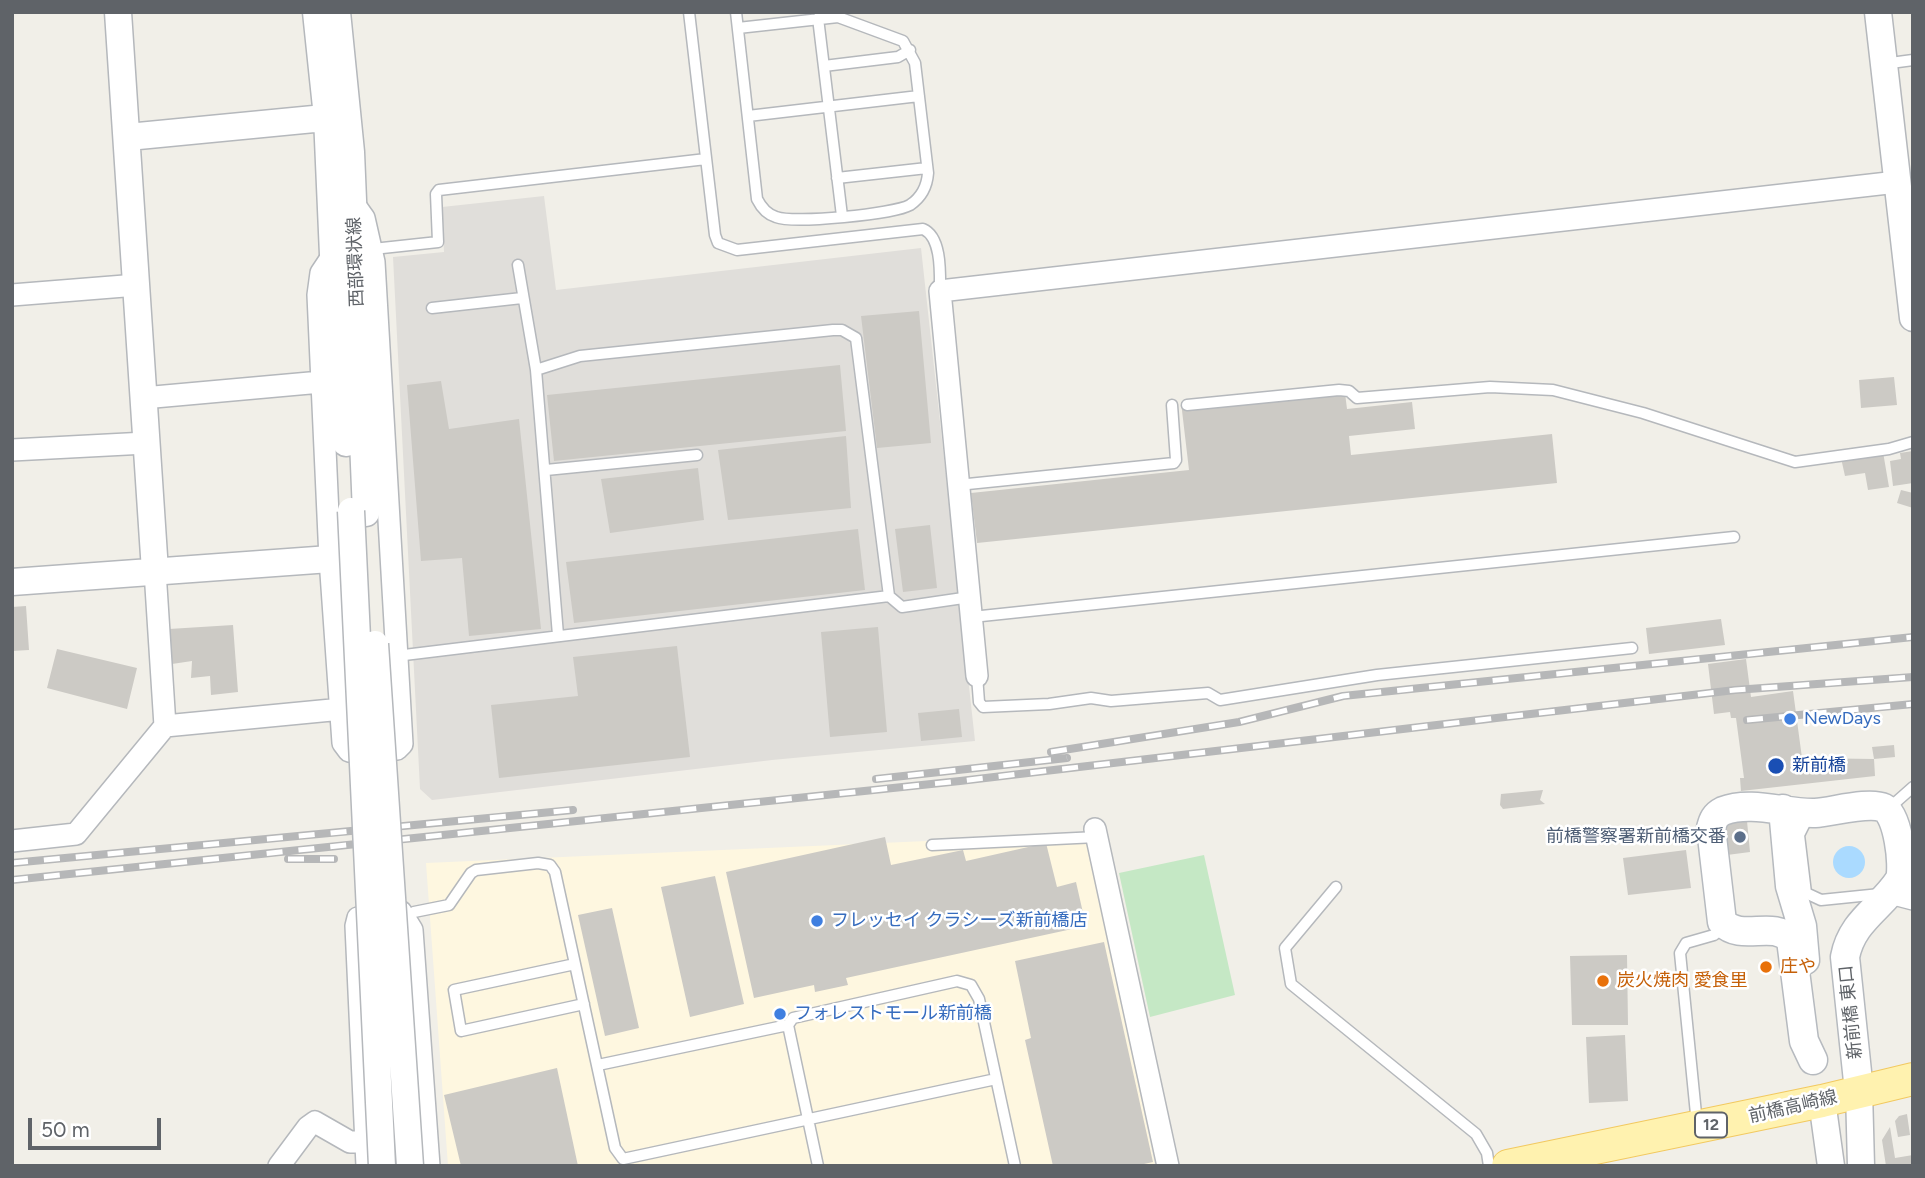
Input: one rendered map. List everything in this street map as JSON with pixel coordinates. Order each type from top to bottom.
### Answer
[{"type":"main road","points":[[1814,1060],[1804,1041],[1791,940],[1782,932],[1742,933],[1725,925],[1718,901],[1712,836],[1714,820],[1729,810],[1812,813],[1871,806],[1887,810]]},
{"type":"main road","name":"新前橋 東口","points":[[1859,1091],[1845,957],[1848,942],[1856,926],[1901,896],[1902,870],[1895,826],[1887,810]]},
{"type":"main road","points":[[1774,813],[1802,926],[1814,1060],[1822,1101]]},
{"type":"main road","name":"前橋高崎線","points":[[1508,1166],[1697,1128],[1913,1079]]},
{"type":"street","points":[[12,841],[76,834],[165,726],[118,12]]},
{"type":"street","name":"西部環状線","points":[[316,12],[354,204],[359,512]]},
{"type":"street","name":"西部環状線","points":[[337,12],[338,116],[332,255],[359,512]]},
{"type":"street","points":[[1878,12],[1913,315]]},
{"type":"street","points":[[128,137],[338,116]]},
{"type":"street","points":[[976,676],[940,291],[1897,182]]},
{"type":"street","points":[[332,255],[321,273],[319,284],[321,382],[343,743],[349,751],[400,747],[373,249],[364,218],[354,204]]},
{"type":"street","points":[[12,295],[137,285]]},
{"type":"street","points":[[143,398],[321,382]]},
{"type":"street","points":[[12,450],[146,443]]},
{"type":"street","points":[[359,512],[382,1166]]},
{"type":"street","points":[[359,512],[410,1166]]},
{"type":"street","points":[[12,582],[330,559]]},
{"type":"street","points":[[165,726],[342,709]]},
{"type":"street","points":[[1096,833],[1168,1166]]},
{"type":"street","points":[[367,1166],[356,926],[358,918],[365,914],[401,912],[407,917],[412,930],[429,1166]]},
{"type":"street","points":[[1859,1091],[1861,1166]]},
{"type":"street","points":[[1822,1101],[1831,1166]]},
{"type":"street","points":[[279,1166],[308,1127],[316,1122],[350,1142],[366,1142]]},
{"type":"lane","points":[[689,12],[715,235],[721,246],[737,250],[923,229],[931,233],[936,243],[940,291]]},
{"type":"lane","points":[[736,12],[757,199],[766,212],[789,220],[842,216],[909,205],[926,188],[927,168],[919,96],[910,50],[899,38],[851,19],[818,18],[738,28]]},
{"type":"lane","points":[[818,18],[842,216]]},
{"type":"lane","points":[[824,66],[898,57],[910,50]]},
{"type":"lane","points":[[1883,64],[1913,60]]},
{"type":"lane","points":[[748,116],[919,96]]},
{"type":"lane","points":[[373,249],[438,242],[436,194],[439,190],[706,159]]},
{"type":"lane","points":[[837,178],[927,168]]},
{"type":"lane","points":[[518,265],[536,370],[558,635]]},
{"type":"lane","points":[[432,308],[522,298]]},
{"type":"lane","points":[[536,370],[580,356],[833,330],[850,334],[856,338],[889,596],[902,607],[971,607],[1734,537]]},
{"type":"lane","points":[[1187,405],[1339,390],[1349,391],[1357,398],[1490,387],[1529,388],[1587,397],[1796,461],[1889,449],[1913,442]]},
{"type":"lane","points":[[958,485],[1174,463],[1177,460],[1172,405]]},
{"type":"lane","points":[[546,470],[697,455]]},
{"type":"lane","points":[[396,656],[889,596]]},
{"type":"lane","points":[[976,676],[983,707],[1049,704],[1091,698],[1111,702],[1208,693],[1220,700],[1377,675],[1632,648]]},
{"type":"lane","points":[[1887,810],[1913,787]]},
{"type":"lane","points":[[1812,813],[1799,835],[1806,893],[1821,900],[1901,896]]},
{"type":"lane","points":[[932,845],[1096,833]]},
{"type":"lane","points":[[1773,844],[1779,886],[1794,902]]},
{"type":"lane","points":[[407,917],[414,912],[449,905],[471,873],[476,870],[547,864],[555,872],[615,1148],[623,1159],[996,1079]]},
{"type":"lane","points":[[1336,887],[1285,948],[1291,984],[1476,1134],[1487,1153],[1489,1166]]},
{"type":"lane","points":[[1697,1128],[1680,953],[1686,943],[1714,935],[1725,925]]},
{"type":"lane","points":[[575,964],[454,990],[461,1031],[584,1004]]},
{"type":"lane","points":[[598,1065],[788,1025],[793,1018],[963,982],[971,985],[977,994],[1011,1165]]},
{"type":"lane","points":[[788,1025],[818,1166]]},
{"type":"shaded area","points":[[544,196],[556,290],[921,248],[975,741],[772,760],[432,800],[420,789],[393,257],[444,252],[442,207]]},
{"type":"shaded area","name":"フォレストモール新前橋","points":[[1086,834],[1155,1166],[448,1166],[426,863]]},
{"type":"green space","points":[[1204,855],[1235,995],[1150,1017],[1119,873]]},
{"type":"water","points":[[1849,846],[1860,851],[1865,862],[1860,873],[1849,878],[1838,873],[1833,862],[1838,851]]},
{"type":"building","points":[[919,311],[931,443],[877,448],[861,316]]},
{"type":"building","points":[[840,365],[846,431],[554,461],[547,395]]},
{"type":"building","points":[[1894,377],[1897,405],[1861,408],[1859,380]]},
{"type":"building","points":[[441,381],[449,429],[519,419],[541,629],[469,636],[462,558],[421,561],[407,385]]},
{"type":"building","points":[[1344,385],[1347,409],[1412,402],[1415,429],[1349,436],[1351,455],[1552,434],[1557,483],[977,543],[971,493],[1189,470],[1181,402]]},
{"type":"building","points":[[846,436],[851,508],[728,520],[718,450]]},
{"type":"building","points":[[1913,451],[1913,483],[1893,486],[1890,461],[1901,459],[1900,453]]},
{"type":"building","points":[[1883,452],[1889,487],[1868,490],[1865,473],[1845,476],[1841,458]]},
{"type":"building","points":[[698,468],[704,520],[610,533],[601,479]]},
{"type":"building","points":[[1901,490],[1913,493],[1913,508],[1897,503]]},
{"type":"building","points":[[930,525],[937,588],[903,592],[895,529]]},
{"type":"building","points":[[858,529],[865,590],[574,623],[566,562]]},
{"type":"building","points":[[26,606],[29,650],[12,651],[12,607]]},
{"type":"building","points":[[1721,619],[1725,645],[1649,654],[1646,628]]},
{"type":"building","points":[[233,625],[238,692],[211,695],[210,676],[191,678],[192,661],[172,664],[169,629]]},
{"type":"building","points":[[878,627],[887,732],[830,737],[821,632]]},
{"type":"building","points":[[677,646],[690,757],[499,778],[491,705],[578,696],[573,657]]},
{"type":"building","points":[[57,649],[137,668],[127,709],[47,688]]},
{"type":"building","points":[[1746,659],[1751,697],[1793,691],[1802,758],[1874,759],[1875,776],[1741,791],[1740,778],[1744,778],[1736,718],[1731,718],[1730,712],[1714,714],[1708,664]]},
{"type":"building","points":[[959,709],[962,737],[921,741],[918,713]]},
{"type":"building","points":[[1894,745],[1895,757],[1874,759],[1872,747]]},
{"type":"building","points":[[1543,790],[1540,800],[1545,804],[1503,809],[1500,805],[1501,794]]},
{"type":"building","points":[[1747,821],[1750,852],[1727,855],[1724,829],[1729,822]]},
{"type":"building","points":[[885,837],[891,865],[963,850],[966,861],[1046,843],[1057,887],[1076,882],[1086,926],[846,978],[848,985],[815,992],[814,985],[754,998],[726,872]]},
{"type":"building","points":[[1686,850],[1691,888],[1628,895],[1623,858]]},
{"type":"building","points":[[715,876],[744,1004],[690,1017],[661,887]]},
{"type":"building","points":[[612,908],[639,1028],[605,1036],[578,915]]},
{"type":"building","points":[[1104,942],[1153,1162],[1135,1166],[1053,1166],[1025,1040],[1031,1038],[1015,961]]},
{"type":"building","points":[[1627,955],[1628,1025],[1572,1025],[1570,956]]},
{"type":"building","points":[[1625,1035],[1628,1101],[1589,1103],[1586,1037]]},
{"type":"building","points":[[557,1068],[578,1166],[461,1166],[444,1095]]},
{"type":"building","points":[[1907,1114],[1910,1135],[1898,1137],[1895,1121],[1899,1116]]},
{"type":"building","points":[[1890,1127],[1895,1158],[1913,1155],[1913,1166],[1886,1166],[1882,1140]]},
{"type":"railway","points":[[1051,752],[1239,722],[1343,696],[1913,637]]},
{"type":"railway","points":[[12,880],[960,781],[1735,690],[1913,677]]},
{"type":"railway","points":[[1747,720],[1913,704]]},
{"type":"railway","points":[[876,779],[1067,758]]},
{"type":"railway","points":[[12,863],[573,810]]},
{"type":"railway","points":[[288,859],[334,859]]},
{"type":"place","name":"NewDays","points":[[1790,719]]},
{"type":"place","name":"新前橋","points":[[1776,766]]},
{"type":"place","name":"前橋警察署新前橋交番","points":[[1740,837]]},
{"type":"place","name":"フレッセイ クラシーズ新前橋店","points":[[817,921]]},
{"type":"place","name":"庄や","points":[[1766,967]]},
{"type":"place","name":"炭火焼肉 愛食里","points":[[1603,981]]},
{"type":"place","name":"フォレストモール新前橋","points":[[780,1014]]}]
